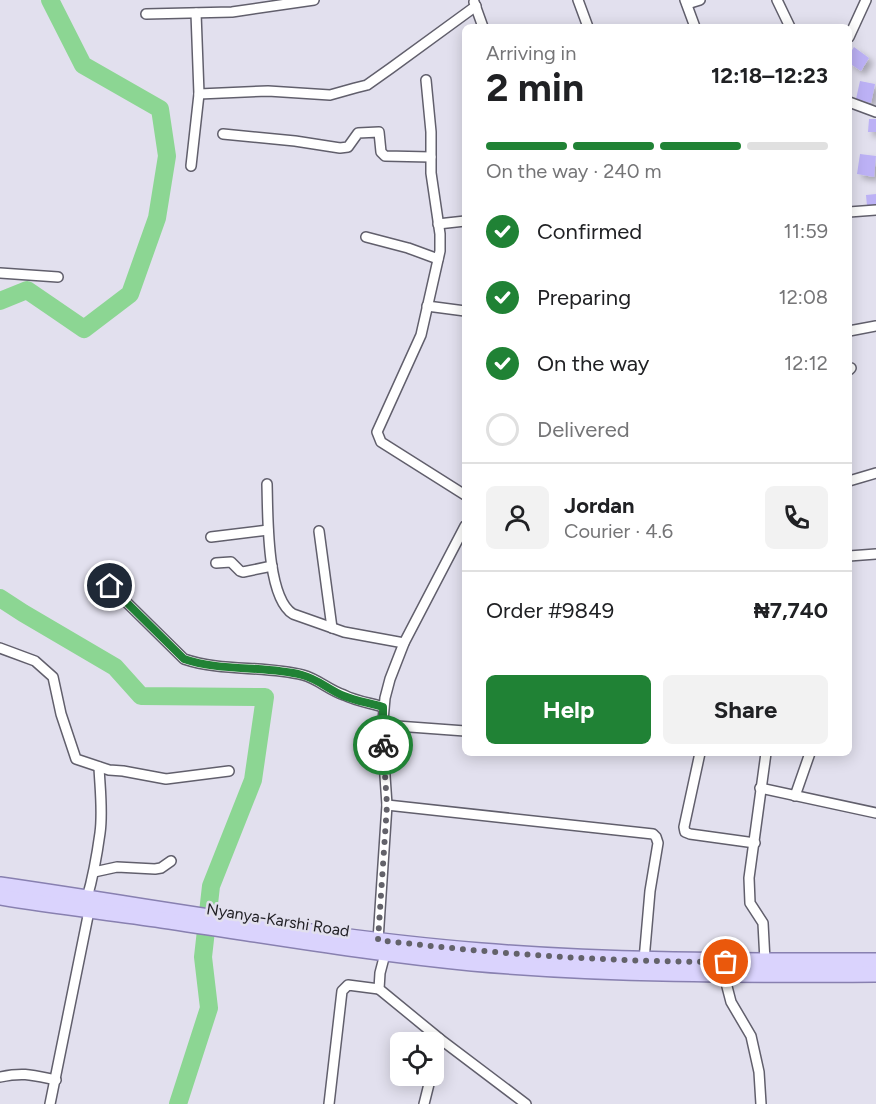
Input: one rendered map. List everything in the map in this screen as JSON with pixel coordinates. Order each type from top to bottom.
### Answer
[{"type":"main road","name":"Nyanya-Karshi Road","points":[[0,885],[158,919],[546,968],[724,975],[876,974]]},
{"type":"main road","name":"Nyanya-Karshi Road","points":[[0,897],[172,910],[381,947],[644,960],[876,961]]},
{"type":"street","points":[[146,14],[232,12],[314,0]]},
{"type":"street","points":[[578,0],[587,24]]},
{"type":"street","points":[[694,24],[686,2],[700,0]]},
{"type":"street","points":[[777,0],[789,24]]},
{"type":"street","points":[[852,30],[866,0]]},
{"type":"street","points":[[199,94],[268,91],[330,95],[367,85],[475,3],[482,24]]},
{"type":"street","points":[[191,166],[199,94],[196,13]]},
{"type":"street","points":[[426,80],[431,132],[431,173],[440,251],[421,335],[377,432],[381,442],[462,493]]},
{"type":"street","points":[[852,103],[876,112]]},
{"type":"street","points":[[223,134],[340,148],[348,147],[358,133],[379,132],[381,152],[385,156],[431,157]]},
{"type":"street","points":[[852,212],[876,210]]},
{"type":"street","points":[[438,224],[462,221]]},
{"type":"street","points":[[366,237],[408,248],[438,260]]},
{"type":"street","points":[[0,273],[58,277]]},
{"type":"street","points":[[427,306],[462,311]]},
{"type":"street","points":[[852,330],[876,326]]},
{"type":"street","points":[[852,480],[876,473]]},
{"type":"street","points":[[267,484],[268,530],[272,566],[281,602],[286,610],[344,633],[404,643]]},
{"type":"street","points":[[211,537],[268,530]]},
{"type":"street","points":[[319,531],[332,628]]},
{"type":"street","points":[[379,989],[387,805],[383,707],[390,679],[404,643],[462,532]]},
{"type":"street","points":[[852,556],[876,554]]},
{"type":"street","points":[[216,563],[231,562],[243,572],[272,566]]},
{"type":"street","points":[[110,586],[184,659],[196,663],[260,668],[302,675],[342,695],[383,707]]},
{"type":"street","points":[[0,648],[35,661],[48,671],[56,684],[61,714],[76,759],[99,767],[165,779],[229,771]]},
{"type":"street","points":[[382,725],[462,731]]},
{"type":"street","points":[[699,756],[684,827],[686,832],[755,843]]},
{"type":"street","points":[[765,756],[750,871],[749,896],[750,903],[763,922],[765,961]]},
{"type":"street","points":[[795,796],[809,756]]},
{"type":"street","points":[[50,1104],[100,832],[99,767]]},
{"type":"street","points":[[760,788],[876,813]]},
{"type":"street","points":[[387,805],[652,834],[658,843],[650,891],[644,960]]},
{"type":"street","points":[[94,872],[117,867],[155,869],[171,861]]},
{"type":"street","points":[[724,975],[731,1002],[751,1036],[759,1072],[761,1104]]},
{"type":"street","points":[[329,1104],[342,991],[348,985],[379,989],[431,1032]]},
{"type":"street","points":[[444,1042],[525,1104]]},
{"type":"street","points":[[0,1077],[25,1073],[56,1080]]},
{"type":"street","points":[[424,1104],[428,1086]]},
{"type":"building","points":[[854,47],[869,58],[861,71],[852,65]]},
{"type":"building","points":[[860,81],[875,84],[871,103],[856,99]]},
{"type":"building","points":[[869,119],[876,119],[876,132],[868,132]]},
{"type":"building","points":[[860,154],[876,156],[874,177],[857,174]]},
{"type":"building","points":[[876,194],[876,206],[867,206],[866,195]]},
{"type":"waterway","points":[[0,301],[27,290],[84,329],[130,294],[157,218],[167,156],[160,109],[83,65],[50,0]]},
{"type":"waterway","points":[[0,598],[115,667],[141,696],[265,697],[253,780],[211,886],[203,957],[209,1008],[178,1104]]},
{"type":"way so far","points":[[383,745],[387,805],[378,940],[481,951],[726,962]]},
{"type":"route","points":[[110,586],[184,659],[196,663],[260,668],[302,675],[342,695],[383,707],[383,745]]}]
